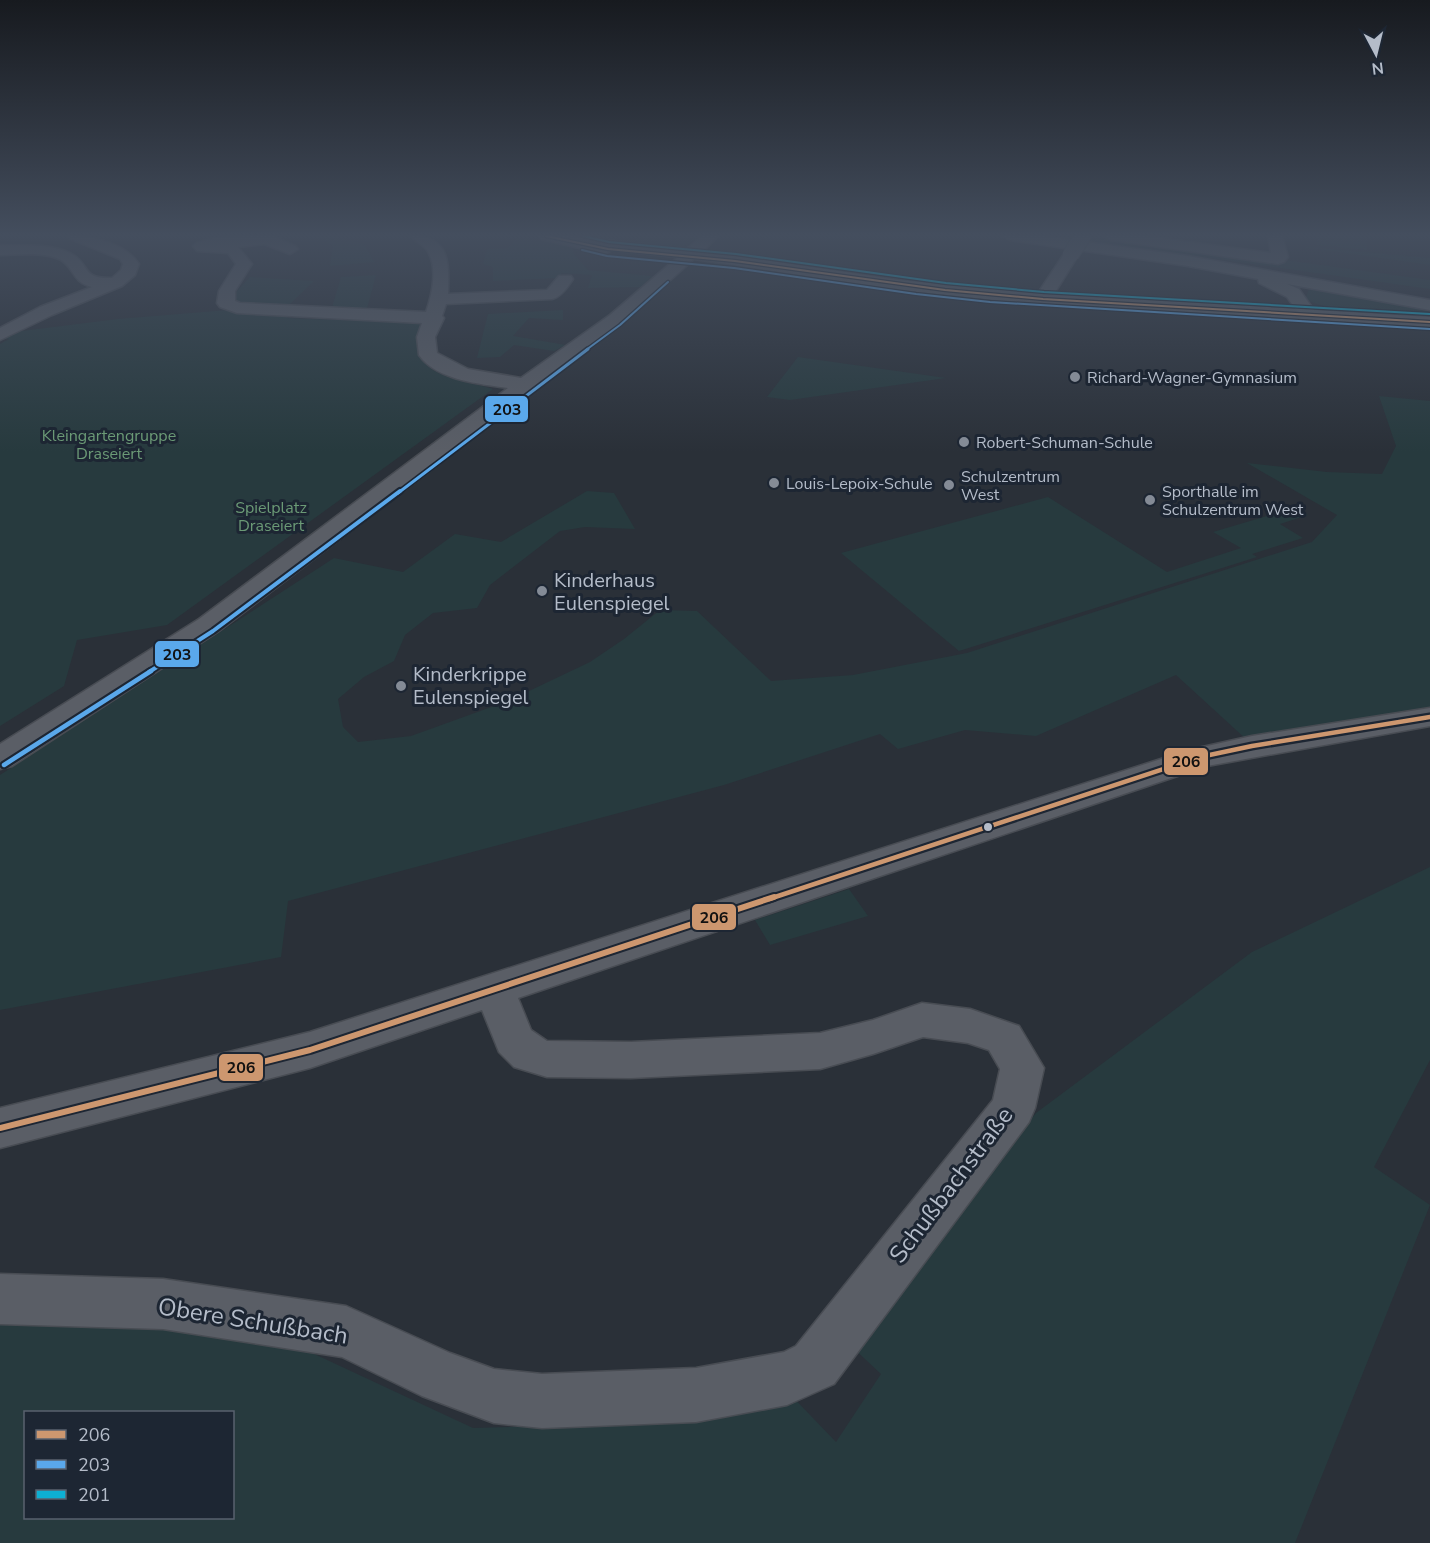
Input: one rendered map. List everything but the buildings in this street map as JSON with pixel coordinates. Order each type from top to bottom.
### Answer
[{"type":"main road","points":[[1303,308],[1306,313]]},
{"type":"street","points":[[0,335],[54,308]]},
{"type":"street","points":[[237,308],[435,318]]},
{"type":"street","points":[[438,308],[426,337],[428,355],[437,363],[488,379],[525,385]]},
{"type":"street","points":[[0,759],[209,625],[628,308]]},
{"type":"street","points":[[1212,308],[1430,322]]},
{"type":"street","points":[[0,1128],[310,1050],[1200,758],[1252,746],[1430,717]]},
{"type":"street","name":"Schußbachstraße","points":[[484,994],[514,1040],[529,1054],[547,1059],[653,1059],[820,1051],[873,1037],[922,1020],[970,1026],[1004,1038],[1022,1068],[1013,1108],[814,1365],[787,1378],[696,1395],[542,1401],[494,1396]]},
{"type":"street","name":"Obere Schußbach","points":[[0,1299],[163,1304],[346,1332],[441,1377],[494,1396]]},
{"type":"green space","points":[[332,308],[367,308],[366,312],[331,311]]},
{"type":"green space","points":[[1330,308],[1430,308],[1430,320],[1339,311]]},
{"type":"green space","points":[[228,310],[290,314],[287,318],[420,323],[418,348],[425,364],[442,375],[493,389],[167,625],[77,640],[64,686],[0,726],[0,344],[9,339],[0,338],[14,332],[118,319]]},
{"type":"green space","points":[[563,310],[563,320],[529,318],[513,336],[566,345],[554,351],[514,345],[500,357],[477,358],[488,314]]},
{"type":"green space","points":[[798,357],[946,378],[790,400],[767,397]]},
{"type":"green space","points":[[1379,396],[1430,401],[1430,709],[1247,740],[1176,675],[1036,736],[965,730],[898,749],[880,734],[724,785],[288,901],[281,957],[0,1010],[0,775],[334,558],[403,572],[455,534],[501,542],[587,491],[614,493],[635,529],[585,527],[560,531],[490,585],[477,608],[433,613],[405,635],[394,661],[364,677],[338,699],[343,727],[358,742],[411,736],[508,701],[590,662],[624,639],[660,610],[697,611],[771,681],[853,675],[967,653],[1312,542],[1337,515],[1247,463],[1327,472],[1382,474],[1396,446]]},
{"type":"green space","points":[[1048,497],[1167,572],[1241,548],[1213,532],[1294,508],[1308,515],[1280,524],[1303,538],[1252,554],[1257,557],[959,651],[841,553]]},
{"type":"green space","points":[[1430,867],[1430,1060],[1374,1167],[1430,1205],[1295,1543],[0,1543],[0,1312],[280,1338],[473,1428],[643,1423],[786,1390],[836,1442],[881,1374],[849,1344],[1036,1113],[1252,952]]},
{"type":"green space","points":[[849,889],[868,916],[770,945],[755,920]]},
{"type":"transit line","name":"203","points":[[4,765],[213,631],[620,325],[639,308]]},
{"type":"transit line","name":"203","points":[[1088,308],[1430,329]]},
{"type":"transit line","name":"206","points":[[1195,308],[1430,322]]},
{"type":"transit line","name":"201","points":[[1325,308],[1430,314]]},
{"type":"transit line","name":"206","points":[[0,1128],[310,1050],[1200,757],[1252,746],[1430,717]]},
{"type":"place","name":"Richard-Wagner-Gymnasium","points":[[1075,377]]},
{"type":"place","name":"Robert-Schuman-Schule","points":[[964,442]]},
{"type":"place","name":"Louis-Lepoix-Schule","points":[[774,483]]},
{"type":"place","name":"Schulzentrum West","points":[[949,485]]},
{"type":"place","name":"Sporthalle im Schulzentrum West","points":[[1150,500]]},
{"type":"place","name":"Kinderhaus Eulenspiegel","points":[[542,591]]},
{"type":"place","name":"Kinderkrippe Eulenspiegel","points":[[401,686]]},
{"type":"park label","name":"Kleingartengruppe Draseiert","points":[[109,444]]},
{"type":"park label","name":"Spielplatz Draseiert","points":[[271,516]]}]
